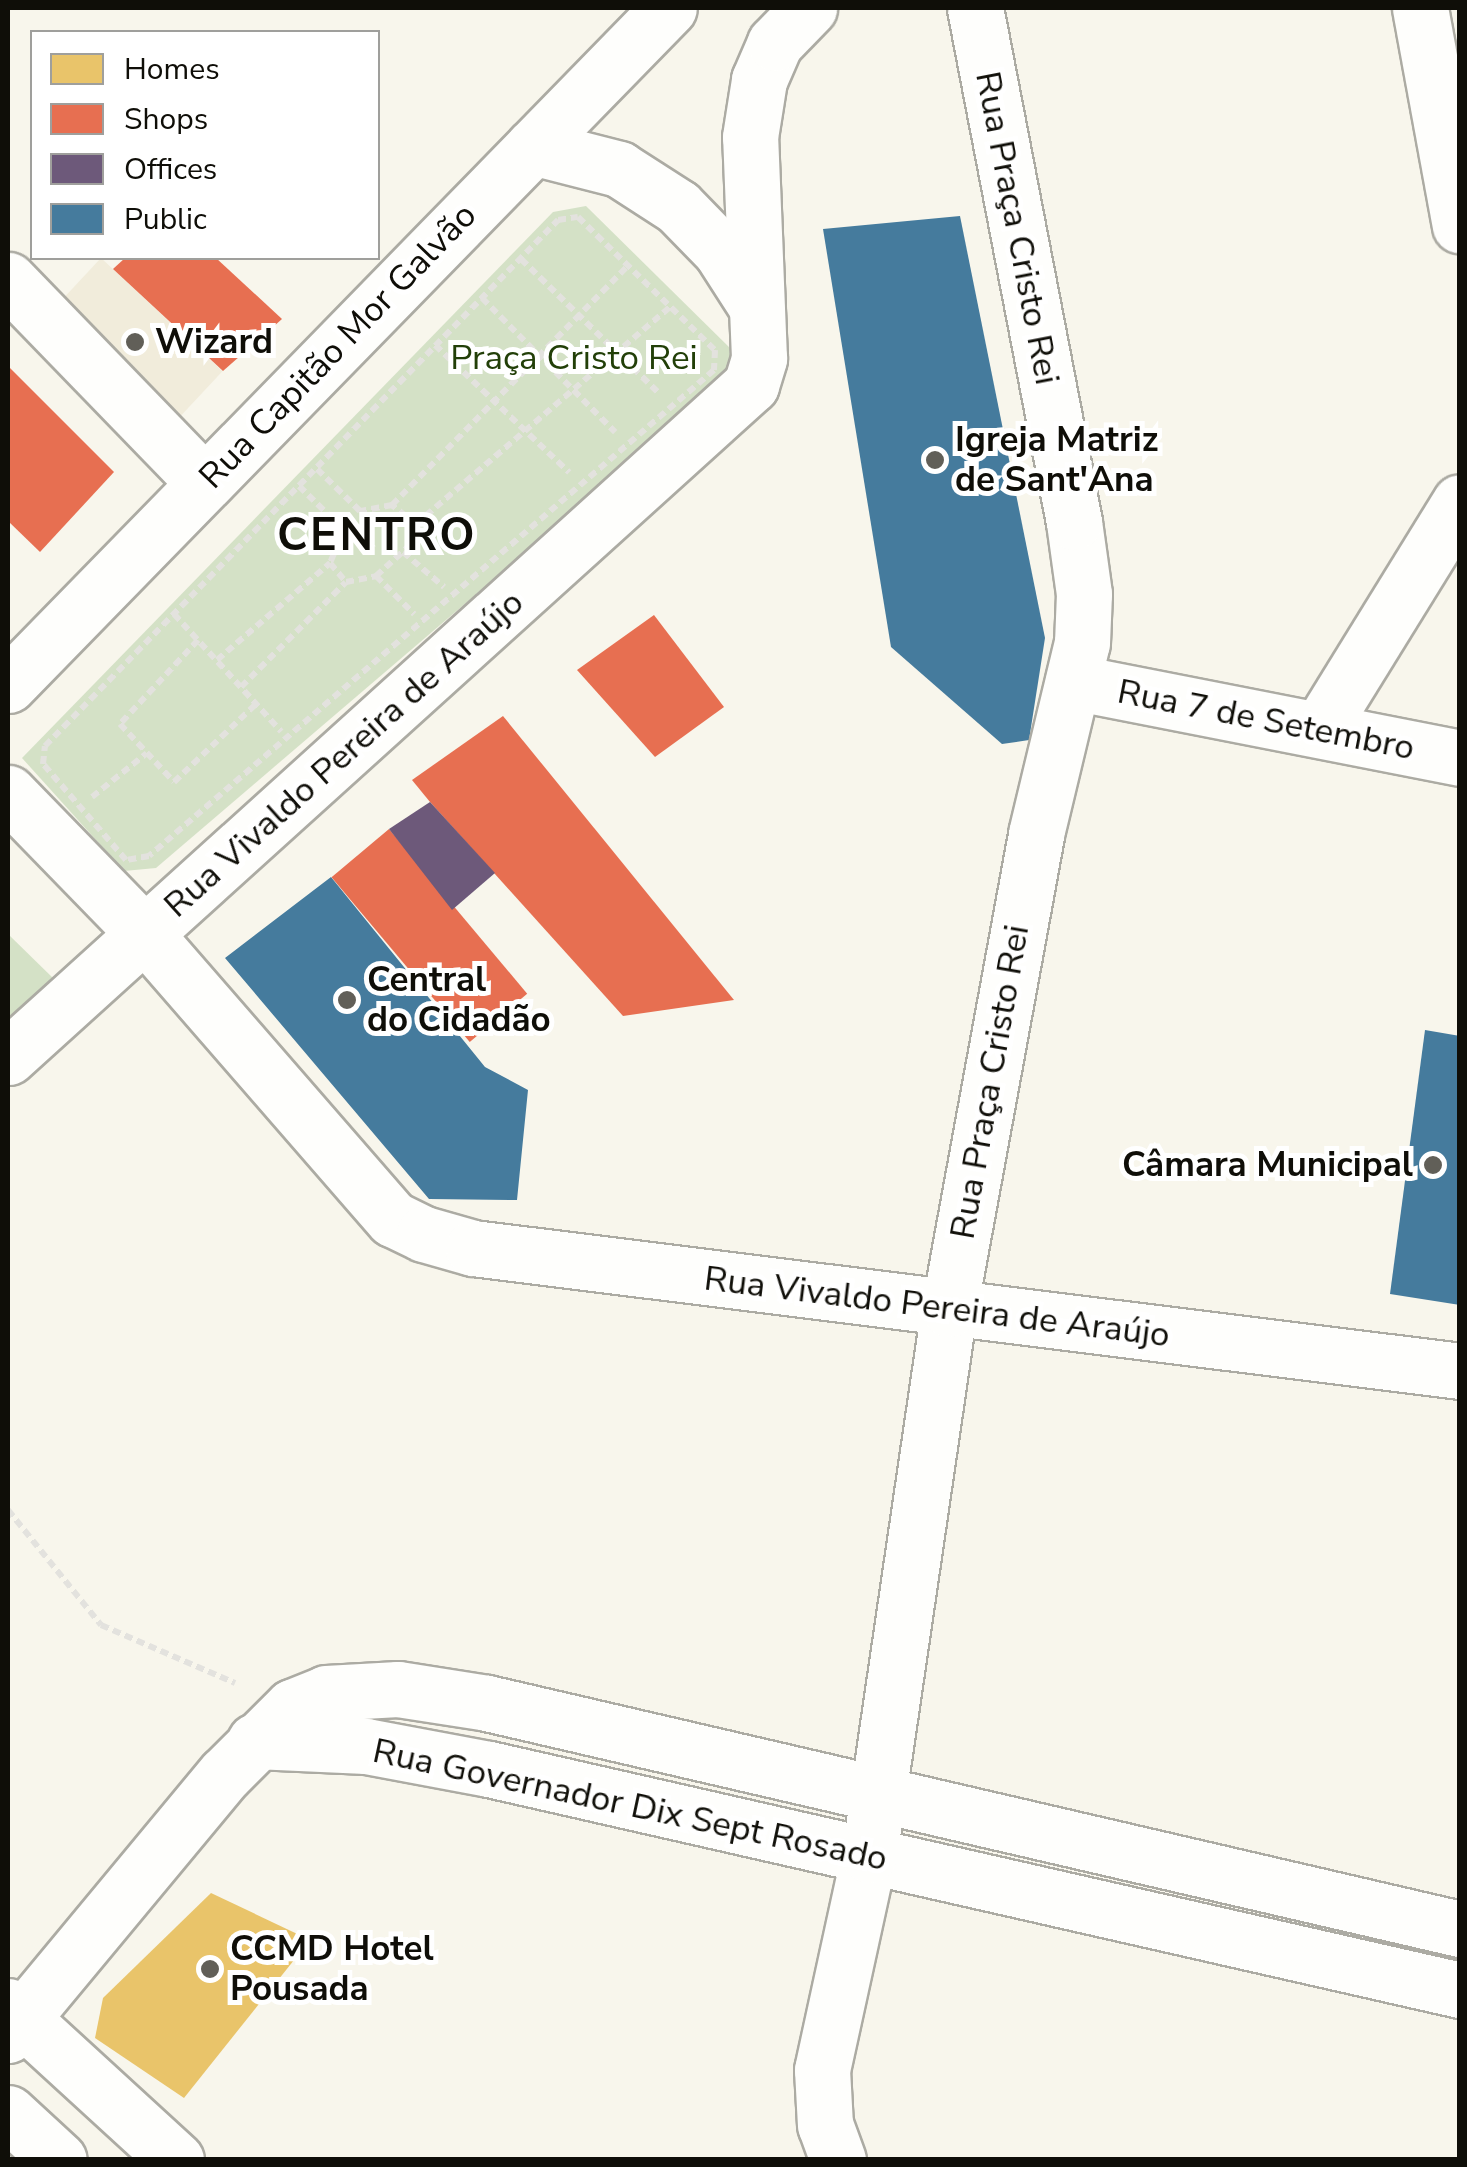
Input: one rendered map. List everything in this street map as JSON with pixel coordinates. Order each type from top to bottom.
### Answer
[{"type":"street","name":"Rua Capitão Mor Galvão","points":[[8,685],[669,8]]},
{"type":"street","name":"Rua Vivaldo Pereira de Araújo","points":[[809,8],[775,43],[758,80],[750,137],[760,358],[737,402],[144,933],[393,1218],[424,1234],[473,1248],[1460,1370]]},
{"type":"street","name":"Rua Praça Cristo Rei","points":[[838,2160],[826,2125],[822,2070],[869,1856],[948,1309],[1036,834],[1073,682],[1084,594],[1074,522],[976,8]]},
{"type":"street","points":[[1420,8],[1460,225]]},
{"type":"street","points":[[533,146],[619,169],[678,207],[720,250],[756,306]]},
{"type":"street","points":[[8,280],[204,482]]},
{"type":"street","points":[[1321,727],[1460,502]]},
{"type":"street","name":"Rua 7 de Setembro","points":[[1073,682],[1321,727],[1460,758]]},
{"type":"street","points":[[8,793],[144,933],[8,1058]]},
{"type":"street","name":"Rua Governador Dix Sept Rosado","points":[[274,1724],[326,1693],[398,1689],[487,1703],[1460,1929]]},
{"type":"street","points":[[176,2160],[12,2020],[274,1724]]},
{"type":"street","name":"Rua Governador Dix Sept Rosado","points":[[274,1724],[1460,1990]]},
{"type":"street","points":[[8,2113],[60,2160]]},
{"type":"path","points":[[578,218],[715,350],[714,370],[149,856],[126,860],[44,764],[46,746],[521,259],[558,220],[578,218]]},
{"type":"path","points":[[521,259],[673,406]]},
{"type":"path","points":[[316,468],[360,511],[392,505],[628,266]]},
{"type":"path","points":[[482,298],[628,445]]},
{"type":"path","points":[[242,687],[346,582],[376,576],[403,552],[416,524],[670,307]]},
{"type":"path","points":[[436,346],[581,484]]},
{"type":"path","points":[[217,660],[330,563],[344,530],[298,486]]},
{"type":"path","points":[[392,505],[416,524]]},
{"type":"path","points":[[403,552],[453,594]]},
{"type":"path","points":[[330,563],[346,582]]},
{"type":"path","points":[[376,576],[422,621]]},
{"type":"path","points":[[174,614],[287,737]]},
{"type":"path","points":[[198,640],[120,724],[174,782],[256,704]]},
{"type":"path","points":[[80,807],[147,753]]},
{"type":"path","points":[[8,1510],[100,1625],[274,1724]]},
{"type":"shaded area","name":"Wizard","points":[[99,260],[222,371],[170,428],[48,314]]},
{"type":"green space","name":"Praça Cristo Rei","points":[[586,206],[732,350],[730,377],[156,868],[124,871],[22,758],[553,212]]},
{"type":"green space","points":[[8,934],[55,980],[8,1050]]},
{"type":"building: Homes","name":"CCMD Hotel Pousada","points":[[211,1893],[310,1940],[184,2098],[95,2038],[103,1998]]},
{"type":"building: Shops","points":[[123,260],[218,260],[282,319],[223,371],[113,269]]},
{"type":"building: Shops","points":[[8,366],[114,472],[40,552],[8,521]]},
{"type":"building: Shops","points":[[654,615],[724,707],[655,757],[577,670]]},
{"type":"building: Shops","points":[[503,716],[734,1000],[623,1016],[412,780]]},
{"type":"building: Shops","points":[[389,829],[527,994],[470,1042],[332,877]]},
{"type":"building: Offices","points":[[430,802],[495,873],[452,910],[389,829]]},
{"type":"building: Public","name":"Igreja Matriz de Sant'Ana","points":[[960,216],[1045,638],[1029,740],[1002,744],[891,647],[823,229]]},
{"type":"building: Public","name":"Central do Cidadão","points":[[331,877],[485,1067],[528,1090],[517,1200],[429,1199],[225,958]]},
{"type":"building: Public","name":"Câmara Municipal","points":[[1425,1030],[1460,1036],[1460,1305],[1390,1294]]},
{"type":"place","name":"Wizard","points":[[135,342]]},
{"type":"place","name":"Igreja Matriz de Sant'Ana","points":[[935,460]]},
{"type":"place","name":"Central do Cidadão","points":[[347,1000]]},
{"type":"place","name":"Câmara Municipal","points":[[1433,1165]]},
{"type":"place","name":"CCMD Hotel Pousada","points":[[210,1969]]},
{"type":"district","name":"CENTRO","points":[[377,536]]}]
